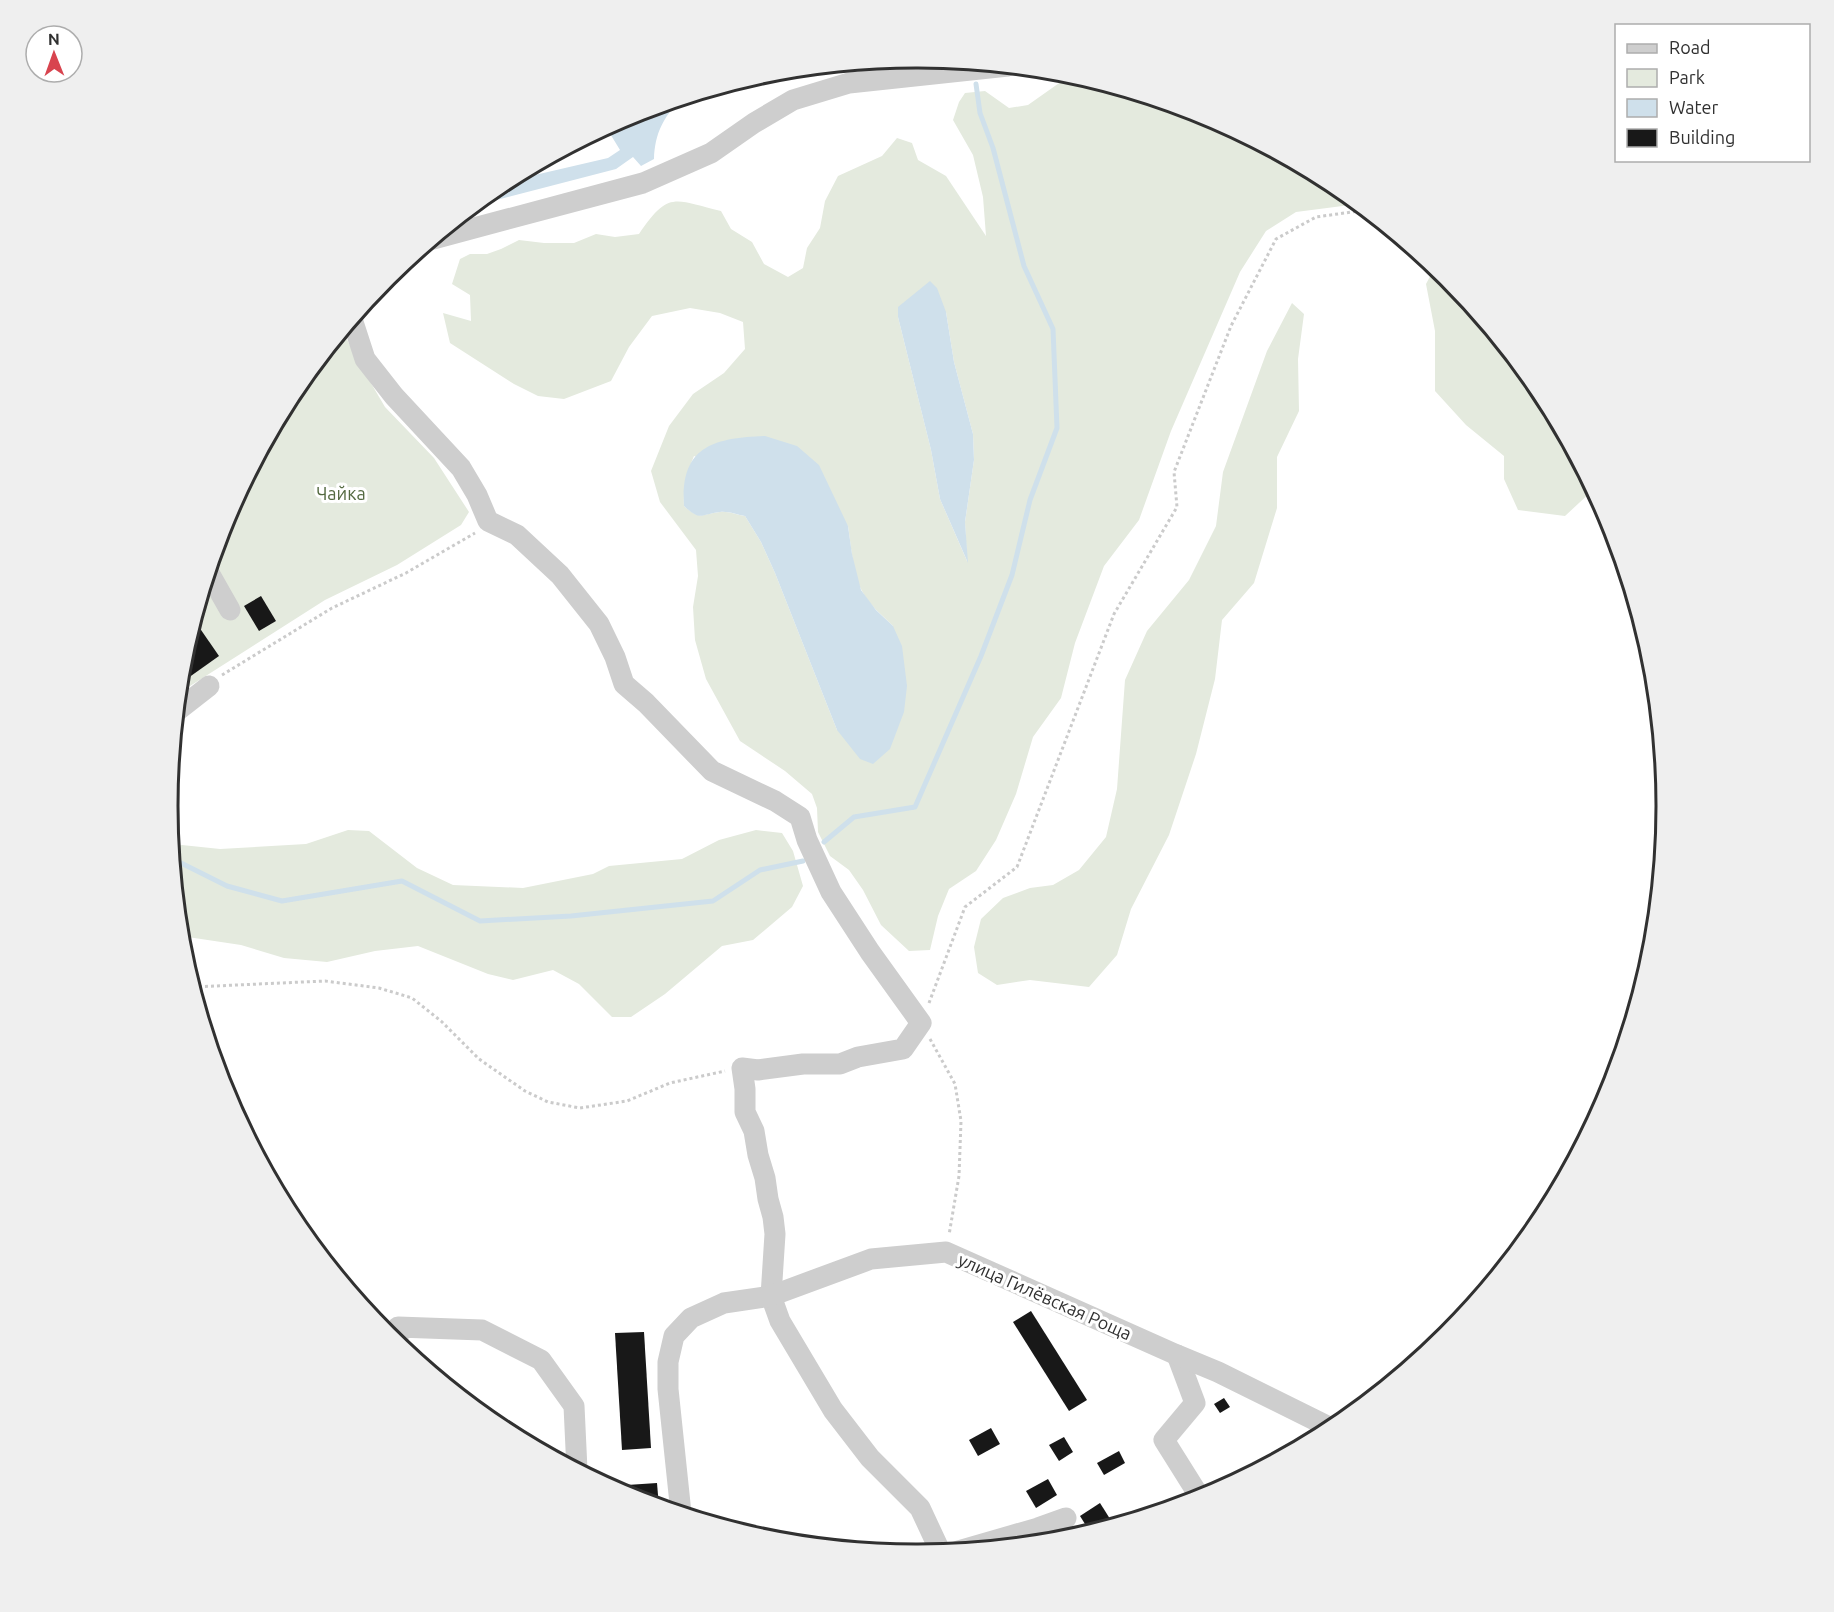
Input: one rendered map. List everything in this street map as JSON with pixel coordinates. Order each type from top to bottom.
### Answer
[{"type":"street","points":[[451,234],[643,183],[711,153],[754,123],[793,100],[849,83],[973,70]]},
{"type":"street","points":[[355,328],[365,359],[394,396],[460,468],[477,495],[488,521],[517,535],[560,574],[599,624],[615,657],[624,684],[646,703],[712,771],[775,801],[800,817],[807,840],[831,892],[870,952],[921,1023],[903,1049],[858,1057],[840,1064],[802,1064],[758,1070],[742,1068],[745,1112],[754,1131],[773,1216],[775,1234],[771,1296],[780,1320],[833,1410],[870,1458],[920,1508],[937,1544]]},
{"type":"street","points":[[214,582],[230,610]]},
{"type":"street","points":[[186,704],[209,686]]},
{"type":"street","name":"улица Гилёвская Роща","points":[[680,1505],[668,1389],[668,1362],[674,1336],[691,1318],[724,1303],[771,1296],[871,1259],[946,1252],[1177,1356],[1218,1372],[1322,1423]]},
{"type":"street","points":[[403,1335],[482,1330],[541,1360],[574,1406],[577,1461]]},
{"type":"street","points":[[1177,1356],[1195,1403],[1164,1440],[1196,1490]]},
{"type":"street","points":[[998,1540],[1066,1518]]},
{"type":"path","points":[[946,1252],[959,1176],[961,1121],[955,1084],[921,1023],[964,907],[1017,867],[1114,614],[1177,507],[1174,472],[1231,326],[1276,239],[1316,217],[1355,212]]},
{"type":"path","points":[[209,686],[224,674],[332,608],[406,573],[476,533],[488,521]]},
{"type":"path","points":[[202,987],[325,981],[379,988],[412,998],[441,1021],[480,1059],[525,1091],[548,1102],[580,1108],[627,1101],[670,1083],[742,1068]]},
{"type":"green space","points":[[1061,82],[1154,107],[1244,144],[1286,166],[1346,206],[1296,212],[1266,231],[1240,272],[1171,431],[1139,520],[1104,566],[1075,643],[1061,698],[1033,737],[1016,794],[996,840],[976,871],[949,889],[938,916],[930,950],[909,951],[881,925],[863,890],[849,870],[830,856],[818,832],[817,808],[812,794],[785,771],[740,741],[706,679],[695,640],[693,607],[698,576],[696,550],[660,502],[651,471],[669,426],[693,394],[724,373],[745,349],[743,322],[720,313],[690,308],[652,316],[629,347],[611,381],[564,399],[538,396],[514,384],[450,343],[443,313],[471,321],[470,295],[452,284],[460,259],[470,254],[487,254],[519,240],[574,243],[596,234],[615,237],[639,234],[658,210],[674,202],[721,211],[731,229],[752,242],[764,264],[788,277],[803,268],[807,248],[820,228],[825,201],[838,176],[882,156],[897,138],[912,143],[918,160],[946,176],[986,236],[983,197],[973,155],[953,120],[959,102],[965,93],[985,91],[1009,108],[1028,105]],"holes":[[[946,312],[954,362],[973,434],[974,460],[965,522],[967,561],[940,499],[931,450],[898,317]],[[694,456],[848,526],[854,568],[862,591],[893,626],[837,730],[761,542],[745,516],[723,512],[698,515],[684,506],[689,468]]]},
{"type":"green space","points":[[1430,276],[1472,319],[1503,356],[1557,437],[1587,496],[1565,516],[1518,510],[1504,479],[1504,456],[1466,425],[1435,391],[1435,331],[1426,284]]},
{"type":"green space","points":[[1292,303],[1304,314],[1298,359],[1299,411],[1277,457],[1277,508],[1254,583],[1222,620],[1215,679],[1196,754],[1169,835],[1131,909],[1117,955],[1089,987],[1030,980],[997,985],[978,973],[974,947],[981,919],[1003,898],[1030,888],[1053,885],[1079,870],[1106,837],[1117,789],[1125,680],[1147,631],[1189,580],[1216,526],[1223,472],[1267,351]]},
{"type":"green space","name":"Чайка","points":[[346,338],[385,407],[434,458],[469,512],[461,525],[397,565],[325,600],[189,687],[204,615],[235,523],[277,437],[303,396]]},
{"type":"green space","points":[[348,830],[369,831],[417,868],[453,885],[523,888],[593,874],[609,866],[682,859],[719,840],[756,830],[782,833],[793,851],[803,886],[792,907],[753,940],[722,946],[665,994],[631,1017],[612,1017],[579,984],[553,970],[513,980],[488,974],[418,946],[375,951],[327,962],[284,958],[241,945],[191,937],[180,845],[220,849],[306,844]]},
{"type":"water","points":[[671,110],[661,126],[654,159],[641,166],[633,157],[616,169],[495,200],[533,176],[608,158],[620,150],[611,135]]},
{"type":"water","points":[[930,281],[937,288],[946,312],[954,362],[973,434],[974,460],[965,522],[968,563],[940,499],[931,450],[898,317],[898,307]]},
{"type":"water","points":[[765,436],[797,446],[819,465],[848,526],[861,590],[876,610],[893,626],[902,646],[907,686],[904,712],[890,749],[873,764],[860,759],[837,730],[775,573],[761,542],[745,516],[723,512],[701,516],[694,514],[684,506],[684,486],[688,470],[694,458],[704,449],[730,439]]},
{"type":"building","points":[[261,596],[276,621],[259,631],[244,606]]},
{"type":"building","points":[[201,629],[219,656],[191,676]]},
{"type":"building","points":[[1031,1311],[1087,1400],[1069,1411],[1013,1322]]},
{"type":"building","points":[[644,1332],[651,1448],[622,1450],[615,1333]]},
{"type":"building","points":[[1224,1398],[1230,1407],[1220,1413],[1214,1404]]},
{"type":"building","points":[[991,1428],[1000,1444],[978,1456],[969,1440]]},
{"type":"building","points":[[1064,1437],[1073,1452],[1059,1461],[1049,1445]]},
{"type":"building","points":[[1119,1451],[1125,1463],[1104,1475],[1097,1463]]},
{"type":"building","points":[[1048,1479],[1057,1495],[1036,1508],[1026,1491]]},
{"type":"building","points":[[657,1483],[658,1497],[634,1488],[627,1485]]},
{"type":"building","points":[[1100,1503],[1110,1518],[1085,1524],[1080,1516]]},
{"type":"waterway","points":[[824,842],[854,817],[915,807],[981,656],[1012,575],[1030,500],[1057,428],[1053,329],[1024,266],[993,148],[980,113],[976,84]]},
{"type":"waterway","points":[[181,863],[227,886],[282,901],[402,881],[480,921],[571,916],[713,901],[760,870],[803,861]]}]
